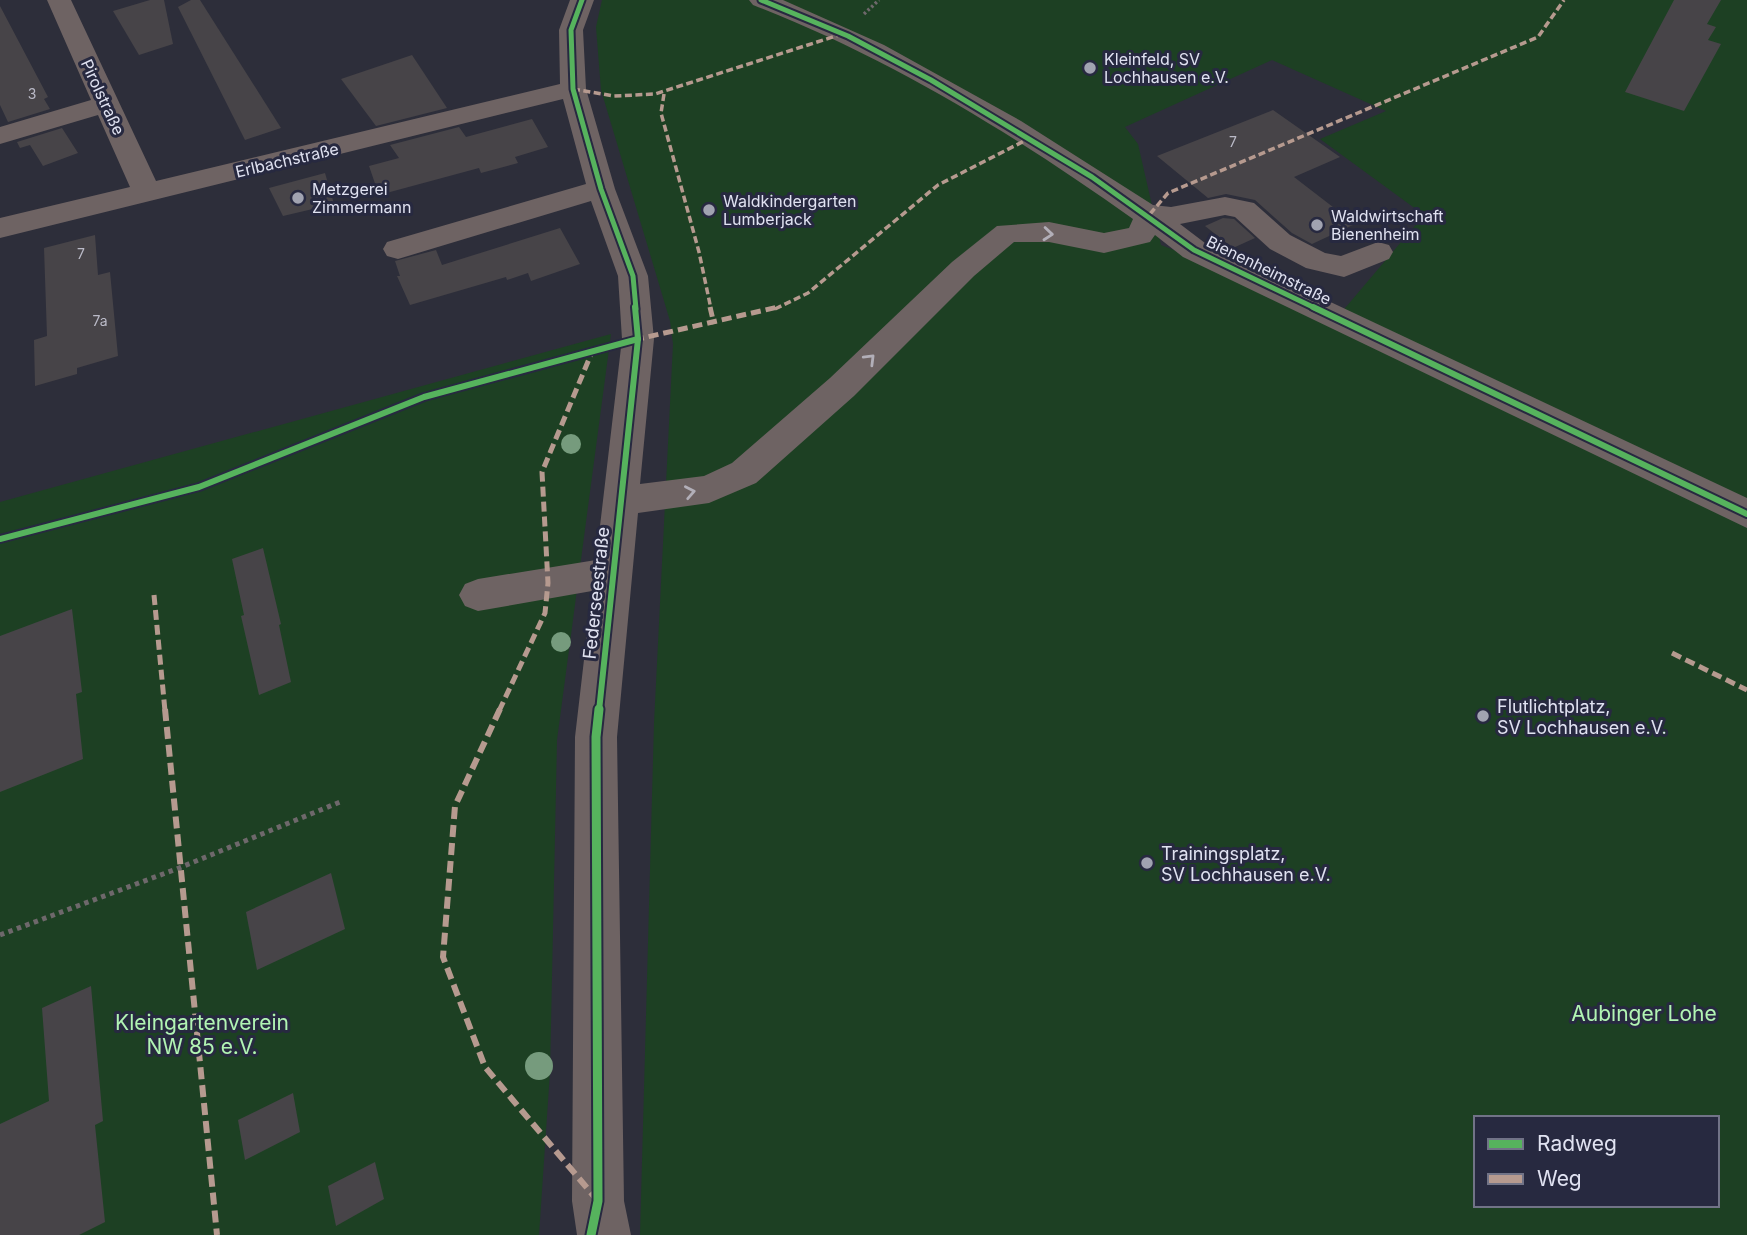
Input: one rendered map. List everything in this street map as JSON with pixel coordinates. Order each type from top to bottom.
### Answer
[{"type":"street","name":"Pirolstraße","points":[[59,0],[147,193]]},
{"type":"street","name":"Federseestraße","points":[[582,0],[571,30],[573,89],[601,189],[633,276],[638,339],[596,737],[598,1224]]},
{"type":"street","name":"Bienenheimstraße","points":[[761,0],[843,33],[928,78],[1030,138],[1150,214],[1194,250],[1747,514]]},
{"type":"street","name":"Erlbachstraße","points":[[0,228],[573,89]]},
{"type":"street","points":[[0,136],[106,104]]},
{"type":"street","points":[[398,249],[601,189]]},
{"type":"street","points":[[622,501],[709,489],[744,473],[842,387],[963,268],[1007,233],[1049,232],[1104,243],[1140,235],[1150,214],[1172,217],[1194,210],[1225,206],[1244,210],[1280,242],[1317,261],[1345,267],[1378,252]]},
{"type":"street","points":[[478,595],[615,572]]},
{"type":"path","points":[[0,935],[179,869],[340,802]]},
{"type":"green space","name":"Aubinger Lohe","points":[[602,0],[758,0],[839,26],[776,0],[1747,0],[1747,1235],[640,1235],[654,723],[673,344],[670,321],[601,90],[596,27]],"holes":[[[1272,60],[1386,111],[1320,139],[1424,215],[1340,314],[1161,245],[1138,144],[1125,127]]]},
{"type":"green space","name":"Kleingartenverein NW 85 e.V.","points":[[611,334],[557,740],[550,1072],[539,1235],[0,1235],[0,502]]},
{"type":"building","points":[[150,0],[164,0],[173,44],[139,55],[113,11]]},
{"type":"building","points":[[191,0],[200,0],[281,128],[245,140],[178,7]]},
{"type":"building","points":[[1674,0],[1721,0],[1707,24],[1716,27],[1708,40],[1721,44],[1684,111],[1625,92]]},
{"type":"building","points":[[0,6],[48,97],[44,99],[50,109],[8,122],[0,105]]},
{"type":"building","points":[[412,55],[447,108],[376,126],[341,79]]},
{"type":"building","points":[[1273,110],[1340,157],[1294,177],[1355,224],[1312,244],[1292,233],[1255,200],[1226,194],[1208,198],[1157,156]]},
{"type":"building","points":[[532,119],[548,147],[515,157],[518,163],[481,173],[479,168],[379,195],[369,166],[399,158],[390,145],[459,127],[466,137]]},
{"type":"building","points":[[62,128],[78,153],[43,166],[30,145],[20,148],[17,142]]},
{"type":"building","name":"Metzgerei Zimmermann","points":[[325,173],[334,204],[283,216],[269,188]]},
{"type":"building","points":[[1223,218],[1234,219],[1255,238],[1233,248],[1205,226]]},
{"type":"building","points":[[560,228],[580,264],[531,281],[528,273],[507,280],[506,277],[410,305],[397,276],[400,276],[395,261],[436,250],[442,265]]},
{"type":"building","points":[[95,235],[98,275],[110,272],[118,356],[77,368],[77,374],[35,386],[34,340],[47,336],[44,248]]},
{"type":"building","points":[[263,548],[291,682],[259,695],[241,616],[244,615],[232,559]]},
{"type":"building","points":[[72,609],[82,692],[76,694],[83,759],[0,792],[0,636]]},
{"type":"building","points":[[331,873],[345,929],[257,970],[246,912]]},
{"type":"building","points":[[91,986],[103,1121],[95,1125],[105,1222],[79,1235],[0,1235],[0,1124],[49,1101],[42,1008]]},
{"type":"building","points":[[293,1093],[300,1132],[245,1160],[238,1120]]},
{"type":"building","points":[[375,1162],[384,1199],[336,1226],[328,1186]]},
{"type":"marked path","points":[[1150,214],[1168,193],[1538,37],[1564,0]]},
{"type":"marked path","points":[[573,89],[628,97],[655,94],[842,34]]},
{"type":"marked path","points":[[664,94],[661,113],[699,252],[714,324]]},
{"type":"marked path","points":[[634,340],[772,310],[808,293],[938,185],[1030,138]]},
{"type":"marked path","points":[[592,352],[542,472],[548,583],[545,613],[455,806],[443,957],[485,1067],[598,1201]]},
{"type":"marked path","points":[[154,595],[217,1235]]},
{"type":"marked path","points":[[1672,653],[1747,690]]},
{"type":"cycle path","points":[[582,0],[571,30],[573,89],[601,189],[633,276],[638,339],[596,737],[598,1201],[591,1235]]},
{"type":"cycle path","points":[[761,0],[848,36],[958,95],[1092,177],[1194,250],[1747,514]]},
{"type":"cycle path","points":[[0,539],[199,487],[424,397],[638,339]]},
{"type":"place","name":"Kleinfeld, SV Lochhausen e.V.","points":[[1090,68]]},
{"type":"place","name":"Metzgerei Zimmermann","points":[[298,198]]},
{"type":"place","name":"Waldkindergarten Lumberjack","points":[[709,210]]},
{"type":"place","name":"Waldwirtschaft Bienenheim","points":[[1317,225]]},
{"type":"place","name":"Flutlichtplatz, SV Lochhausen e.V.","points":[[1483,716]]},
{"type":"place","name":"Trainingsplatz, SV Lochhausen e.V.","points":[[1147,863]]}]
